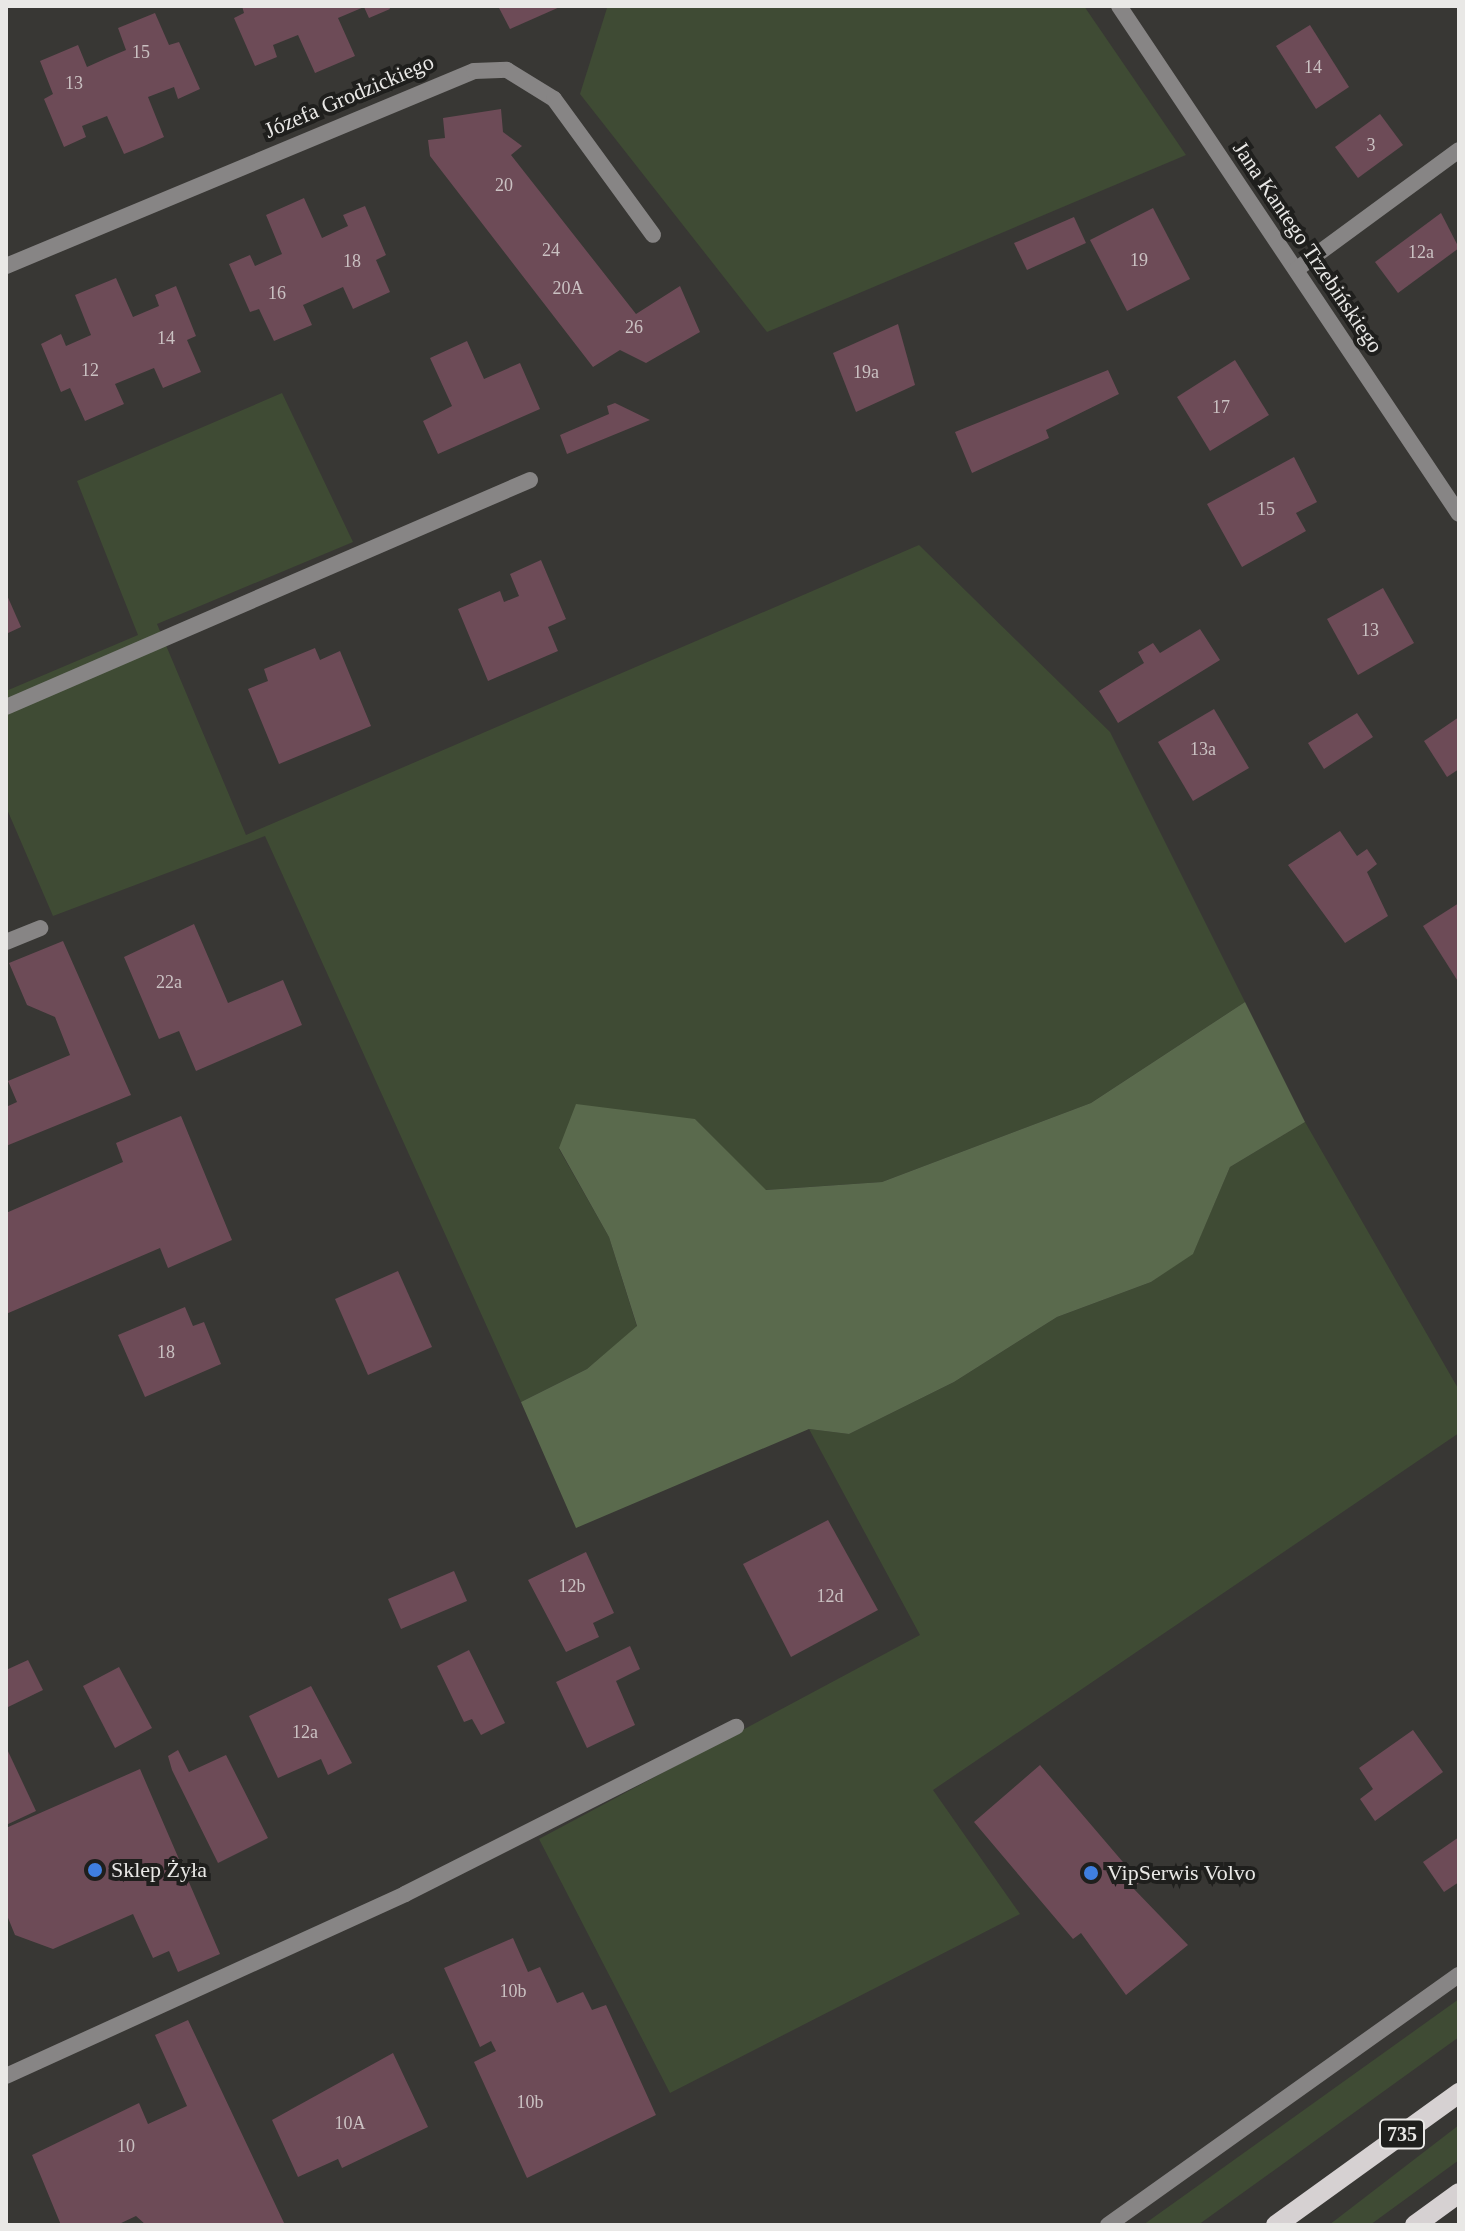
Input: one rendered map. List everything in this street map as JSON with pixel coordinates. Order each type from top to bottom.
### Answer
[{"type":"main road","name":"735","points":[[1276,2225],[1459,2093]]},
{"type":"main road","points":[[1415,2225],[1459,2193]]},
{"type":"street","name":"Jana Kantego Trzebińskiego","points":[[1119,6],[1459,514]]},
{"type":"street","name":"Józefa Grodzickiego","points":[[6,266],[474,71],[507,70],[554,99],[653,235]]},
{"type":"street","points":[[1297,269],[1459,150]]},
{"type":"street","points":[[6,707],[530,480]]},
{"type":"street","points":[[6,942],[40,928]]},
{"type":"street","points":[[6,2076],[405,1894],[736,1727]]},
{"type":"street","points":[[1108,2225],[1459,1975]]},
{"type":"green space","points":[[1084,6],[1186,155],[767,332],[580,94],[607,8]]},
{"type":"green space","points":[[282,393],[353,542],[157,624],[246,835],[919,545],[1110,732],[1245,1002],[1091,1103],[882,1182],[765,1190],[695,1119],[559,1149],[609,1237],[637,1327],[587,1369],[521,1402],[265,836],[53,916],[6,807],[6,691],[138,635],[77,481]]},
{"type":"green space","points":[[1245,1002],[1305,1122],[1230,1167],[1193,1254],[1151,1282],[1057,1317],[954,1382],[849,1434],[809,1429],[576,1528],[521,1402],[587,1369],[637,1326],[609,1237],[559,1148],[576,1104],[695,1119],[766,1190],[882,1182],[1091,1103]]},
{"type":"green space","points":[[1305,1122],[1459,1390],[1459,1433],[933,1790],[1020,1914],[670,2093],[539,1839],[920,1635],[809,1429],[849,1434],[954,1382],[1057,1317],[1151,1282],[1193,1253],[1230,1167]]},
{"type":"green space","points":[[1459,1999],[1459,2037],[1198,2225],[1143,2225]]},
{"type":"green space","points":[[1459,2125],[1459,2160],[1370,2225],[1329,2225]]},
{"type":"building","points":[[242,6],[389,6],[390,9],[369,18],[364,7],[338,18],[355,56],[315,73],[298,35],[273,45],[277,57],[255,66],[234,18],[244,13]]},
{"type":"building","points":[[498,6],[562,6],[510,29]]},
{"type":"building","points":[[155,13],[169,45],[179,42],[200,89],[178,99],[174,87],[148,97],[164,137],[144,146],[124,154],[107,116],[82,126],[86,137],[64,147],[44,99],[53,94],[40,61],[78,45],[87,67],[126,50],[118,28]]},
{"type":"building","points":[[1310,25],[1349,87],[1316,109],[1276,46]]},
{"type":"building","points":[[501,109],[503,132],[522,146],[511,155],[636,314],[680,286],[700,332],[646,363],[620,350],[593,367],[430,156],[428,140],[445,138],[443,118]]},
{"type":"building","points":[[1380,114],[1403,145],[1358,178],[1335,147]]},
{"type":"building","points":[[304,198],[322,238],[348,226],[343,215],[365,206],[386,255],[376,260],[390,292],[353,309],[343,287],[303,305],[312,325],[274,341],[259,309],[250,312],[229,264],[250,255],[255,266],[282,254],[266,215]]},
{"type":"building","points":[[1153,208],[1190,279],[1127,311],[1090,240]]},
{"type":"building","points":[[1441,213],[1459,248],[1398,293],[1375,262]]},
{"type":"building","points":[[1074,217],[1086,243],[1027,270],[1014,243]]},
{"type":"building","points":[[116,278],[133,317],[159,306],[155,295],[176,286],[196,336],[187,340],[201,372],[163,388],[154,368],[115,384],[124,404],[85,421],[70,388],[61,392],[41,344],[61,334],[66,346],[91,335],[75,295]]},
{"type":"building","points":[[898,324],[915,385],[856,412],[833,353]]},
{"type":"building","points":[[467,341],[484,379],[520,363],[540,409],[438,454],[423,421],[452,406],[430,358]]},
{"type":"building","points":[[1235,360],[1269,415],[1210,451],[1177,397]]},
{"type":"building","points":[[1108,370],[1119,394],[1046,430],[1049,438],[972,473],[955,432]]},
{"type":"building","points":[[615,403],[650,420],[567,454],[560,435],[609,414],[607,406]]},
{"type":"building","points":[[1294,457],[1317,502],[1296,513],[1306,531],[1242,567],[1207,504]]},
{"type":"building","points":[[541,560],[566,619],[548,627],[558,651],[488,681],[458,609],[500,591],[504,602],[519,596],[510,574]]},
{"type":"building","points":[[1383,588],[1414,643],[1358,675],[1327,619]]},
{"type":"building","points":[[6,593],[21,627],[6,634]]},
{"type":"building","points":[[1200,629],[1220,660],[1118,723],[1099,691],[1144,663],[1138,652],[1153,643],[1160,653]]},
{"type":"building","points":[[315,648],[320,660],[340,651],[371,726],[279,764],[248,689],[268,681],[264,669]]},
{"type":"building","points":[[1214,709],[1249,768],[1193,801],[1158,742]]},
{"type":"building","points":[[1357,713],[1373,737],[1324,769],[1308,743]]},
{"type":"building","points":[[1459,717],[1459,769],[1447,777],[1424,741]]},
{"type":"building","points":[[1340,831],[1357,856],[1367,849],[1377,864],[1367,872],[1388,916],[1345,943],[1288,865]]},
{"type":"building","points":[[1459,903],[1459,983],[1423,926]]},
{"type":"building","points":[[194,924],[228,1003],[283,980],[302,1025],[196,1071],[179,1031],[159,1039],[124,957]]},
{"type":"building","points":[[63,941],[131,1095],[6,1146],[6,1107],[17,1102],[8,1081],[70,1055],[55,1017],[27,1005],[9,963]]},
{"type":"building","points":[[181,1116],[232,1240],[168,1268],[160,1248],[6,1314],[6,1213],[123,1162],[116,1143]]},
{"type":"building","points":[[398,1271],[432,1347],[368,1375],[335,1299]]},
{"type":"building","points":[[185,1307],[193,1326],[204,1322],[221,1364],[145,1397],[118,1335]]},
{"type":"building","points":[[828,1520],[878,1610],[791,1657],[743,1564]]},
{"type":"building","points":[[586,1552],[614,1613],[593,1623],[599,1637],[566,1652],[528,1580]]},
{"type":"building","points":[[454,1571],[467,1601],[401,1629],[388,1599]]},
{"type":"building","points":[[630,1646],[640,1669],[616,1681],[635,1725],[587,1748],[556,1682]]},
{"type":"building","points":[[469,1650],[505,1723],[481,1735],[472,1719],[464,1722],[437,1666]]},
{"type":"building","points":[[28,1660],[43,1690],[6,1708],[6,1670]]},
{"type":"building","points":[[119,1667],[152,1728],[115,1748],[83,1686]]},
{"type":"building","points":[[311,1686],[352,1763],[328,1775],[321,1759],[278,1778],[249,1716]]},
{"type":"building","points":[[1413,1730],[1443,1772],[1375,1821],[1360,1799],[1373,1789],[1359,1768]]},
{"type":"building","points":[[6,1747],[36,1811],[6,1825]]},
{"type":"building","points":[[178,1750],[189,1772],[226,1755],[268,1838],[218,1863],[172,1770],[168,1756]]},
{"type":"building","points":[[1040,1765],[1140,1882],[1133,1888],[1188,1945],[1126,1995],[1081,1933],[1073,1939],[974,1822]]},
{"type":"building","name":"Sklep Żyła","points":[[140,1769],[220,1954],[178,1972],[169,1951],[153,1958],[133,1914],[53,1949],[15,1935],[6,1913],[6,1828]]},
{"type":"building","points":[[1459,1837],[1459,1882],[1444,1892],[1423,1862]]},
{"type":"building","points":[[513,1938],[528,1972],[540,1967],[557,2003],[583,1992],[592,2010],[606,2005],[656,2115],[527,2178],[474,2062],[496,2051],[491,2041],[480,2047],[444,1968]]},
{"type":"building","points":[[188,2020],[285,2225],[146,2225],[136,2216],[117,2225],[61,2225],[32,2155],[139,2103],[148,2124],[187,2106],[155,2035]]},
{"type":"building","points":[[393,2053],[428,2127],[342,2168],[338,2159],[298,2177],[272,2120]]},
{"type":"place","name":"Sklep Żyła","points":[[95,1870]]},
{"type":"place","name":"VipSerwis Volvo","points":[[1091,1873]]}]
